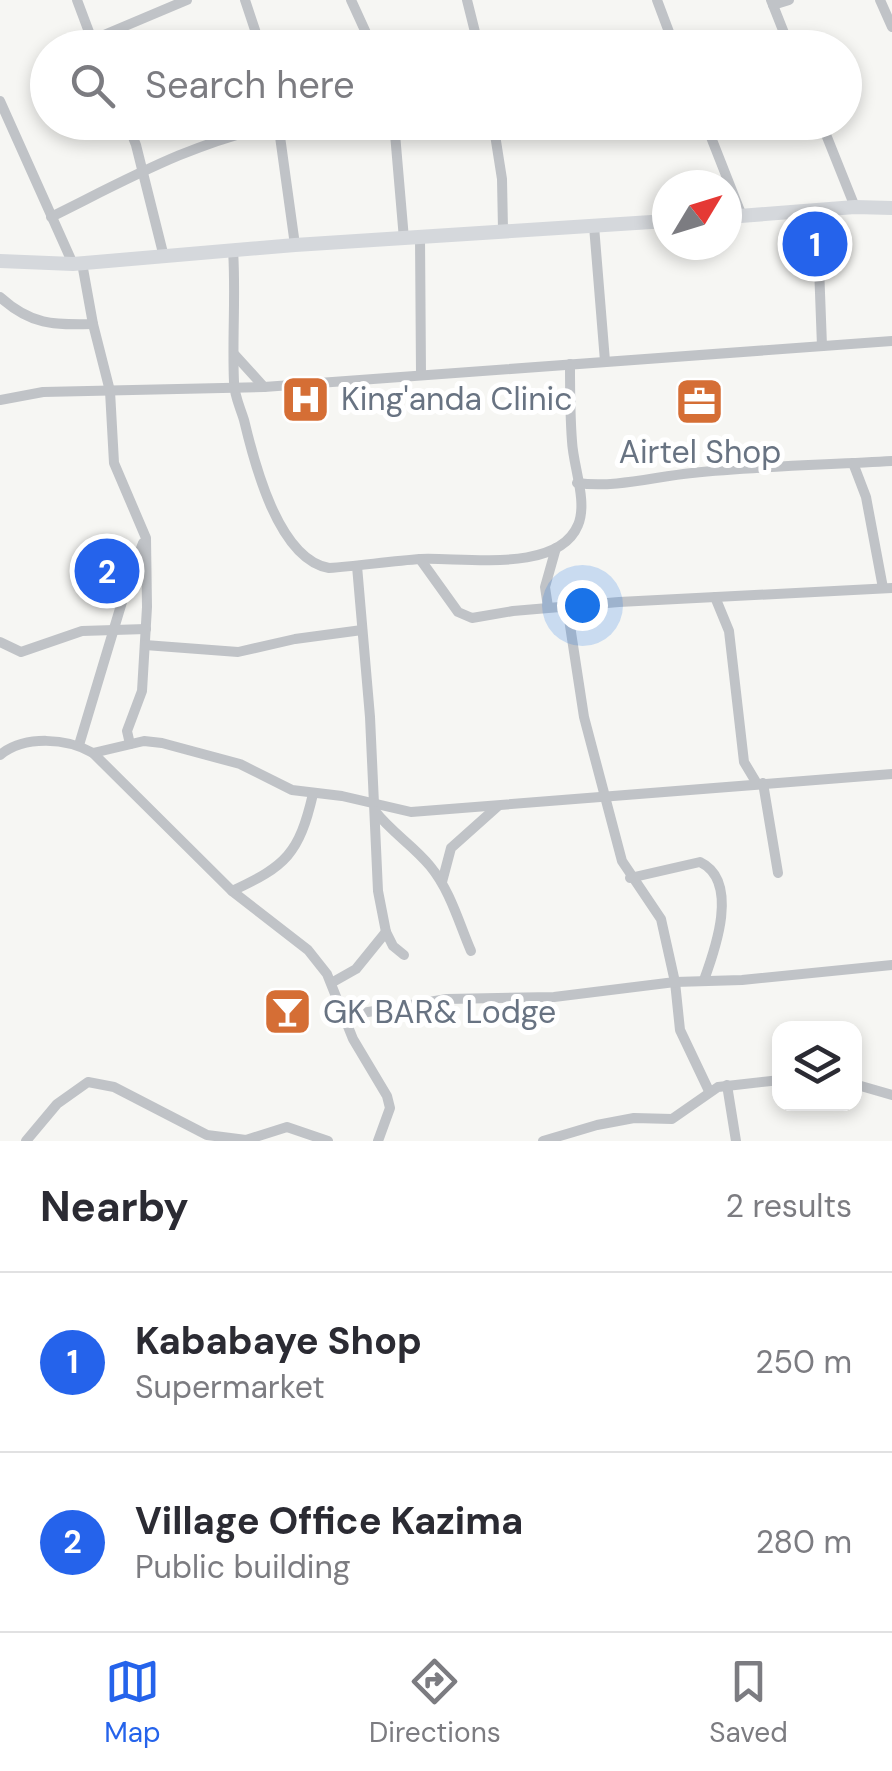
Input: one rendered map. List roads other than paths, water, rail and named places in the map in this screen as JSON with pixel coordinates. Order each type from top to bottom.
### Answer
[{"type":"street","points":[[77,0],[88,30]]},
{"type":"street","points":[[123,30],[187,0]]},
{"type":"street","points":[[245,0],[255,30]]},
{"type":"street","points":[[352,0],[365,30]]},
{"type":"street","points":[[467,0],[474,30]]},
{"type":"street","points":[[657,0],[668,30]]},
{"type":"street","points":[[783,30],[772,2],[789,0]]},
{"type":"street","points":[[880,0],[892,27]]},
{"type":"street","points":[[0,101],[77,264],[110,391],[114,463],[146,538],[142,691],[127,731],[130,744]]},
{"type":"street","points":[[133,140],[164,257]]},
{"type":"street","points":[[52,217],[142,170],[225,140]]},
{"type":"street","points":[[280,140],[295,245]]},
{"type":"street","points":[[396,140],[404,238]]},
{"type":"street","points":[[495,140],[504,230]]},
{"type":"street","points":[[710,140],[720,170]]},
{"type":"street","points":[[828,140],[855,208]]},
{"type":"street","points":[[742,216],[892,208]]},
{"type":"street","points":[[817,212],[822,346]]},
{"type":"street","points":[[0,261],[77,264],[295,245],[652,222]]},
{"type":"street","points":[[594,226],[606,362]]},
{"type":"street","points":[[420,237],[421,373]]},
{"type":"street","points":[[234,250],[233,386],[262,490],[292,541],[317,566],[504,560],[556,548],[579,524],[570,364]]},
{"type":"street","points":[[0,297],[33,320],[54,325],[93,324]]},
{"type":"street","points":[[0,400],[43,392],[264,387],[892,341]]},
{"type":"street","points":[[236,356],[264,387]]},
{"type":"street","points":[[577,483],[610,485],[773,466],[892,460]]},
{"type":"street","points":[[420,560],[465,618],[548,607],[888,588],[854,463]]},
{"type":"street","points":[[79,744],[128,582],[146,538]]},
{"type":"street","points":[[548,607],[545,587],[556,548]]},
{"type":"street","points":[[357,566],[378,891],[386,932],[404,956]]},
{"type":"street","points":[[715,597],[729,632],[744,762],[759,782],[778,873]]},
{"type":"street","points":[[567,606],[584,716],[622,862],[660,919],[675,982],[680,1030],[709,1091]]},
{"type":"street","points":[[0,642],[21,652],[82,630],[146,629]]},
{"type":"street","points":[[145,645],[238,652],[362,630]]},
{"type":"street","points":[[0,754],[20,745],[58,741],[79,744],[93,753],[232,892],[308,950],[333,982],[353,1040],[388,1096],[390,1108],[378,1141]]},
{"type":"street","points":[[93,753],[144,741],[189,749],[240,764],[271,782],[313,794],[342,796],[374,807],[411,812],[892,774]]},
{"type":"street","points":[[732,784],[744,762]]},
{"type":"street","points":[[232,892],[275,869],[299,842],[313,794]]},
{"type":"street","points":[[442,882],[451,848],[499,805]]},
{"type":"street","points":[[374,807],[442,882],[471,952]]},
{"type":"street","points":[[630,878],[700,862],[716,875],[721,892],[721,918],[718,942],[704,980]]},
{"type":"street","points":[[250,906],[256,880]]},
{"type":"street","points":[[333,982],[356,968],[386,932]]},
{"type":"street","points":[[344,1016],[447,999],[554,997],[675,982],[742,980],[892,965]]},
{"type":"street","points":[[544,1141],[598,1124],[634,1118],[672,1119],[709,1091],[772,1081]]},
{"type":"street","points":[[26,1141],[57,1104],[88,1082],[114,1086],[206,1138],[246,1140],[288,1128],[328,1141]]},
{"type":"street","points":[[727,1086],[736,1141]]},
{"type":"street","points":[[862,1086],[892,1095]]},
{"type":"place","name":"Kababaye Shop","points":[[815,244]]},
{"type":"place","name":"King'anda Clinic","points":[[306,399]]},
{"type":"place","name":"Airtel Shop","points":[[700,402]]},
{"type":"place","name":"Village Office Kazima","points":[[107,571]]},
{"type":"place","name":"GK BAR& Lodge","points":[[288,1012]]}]
